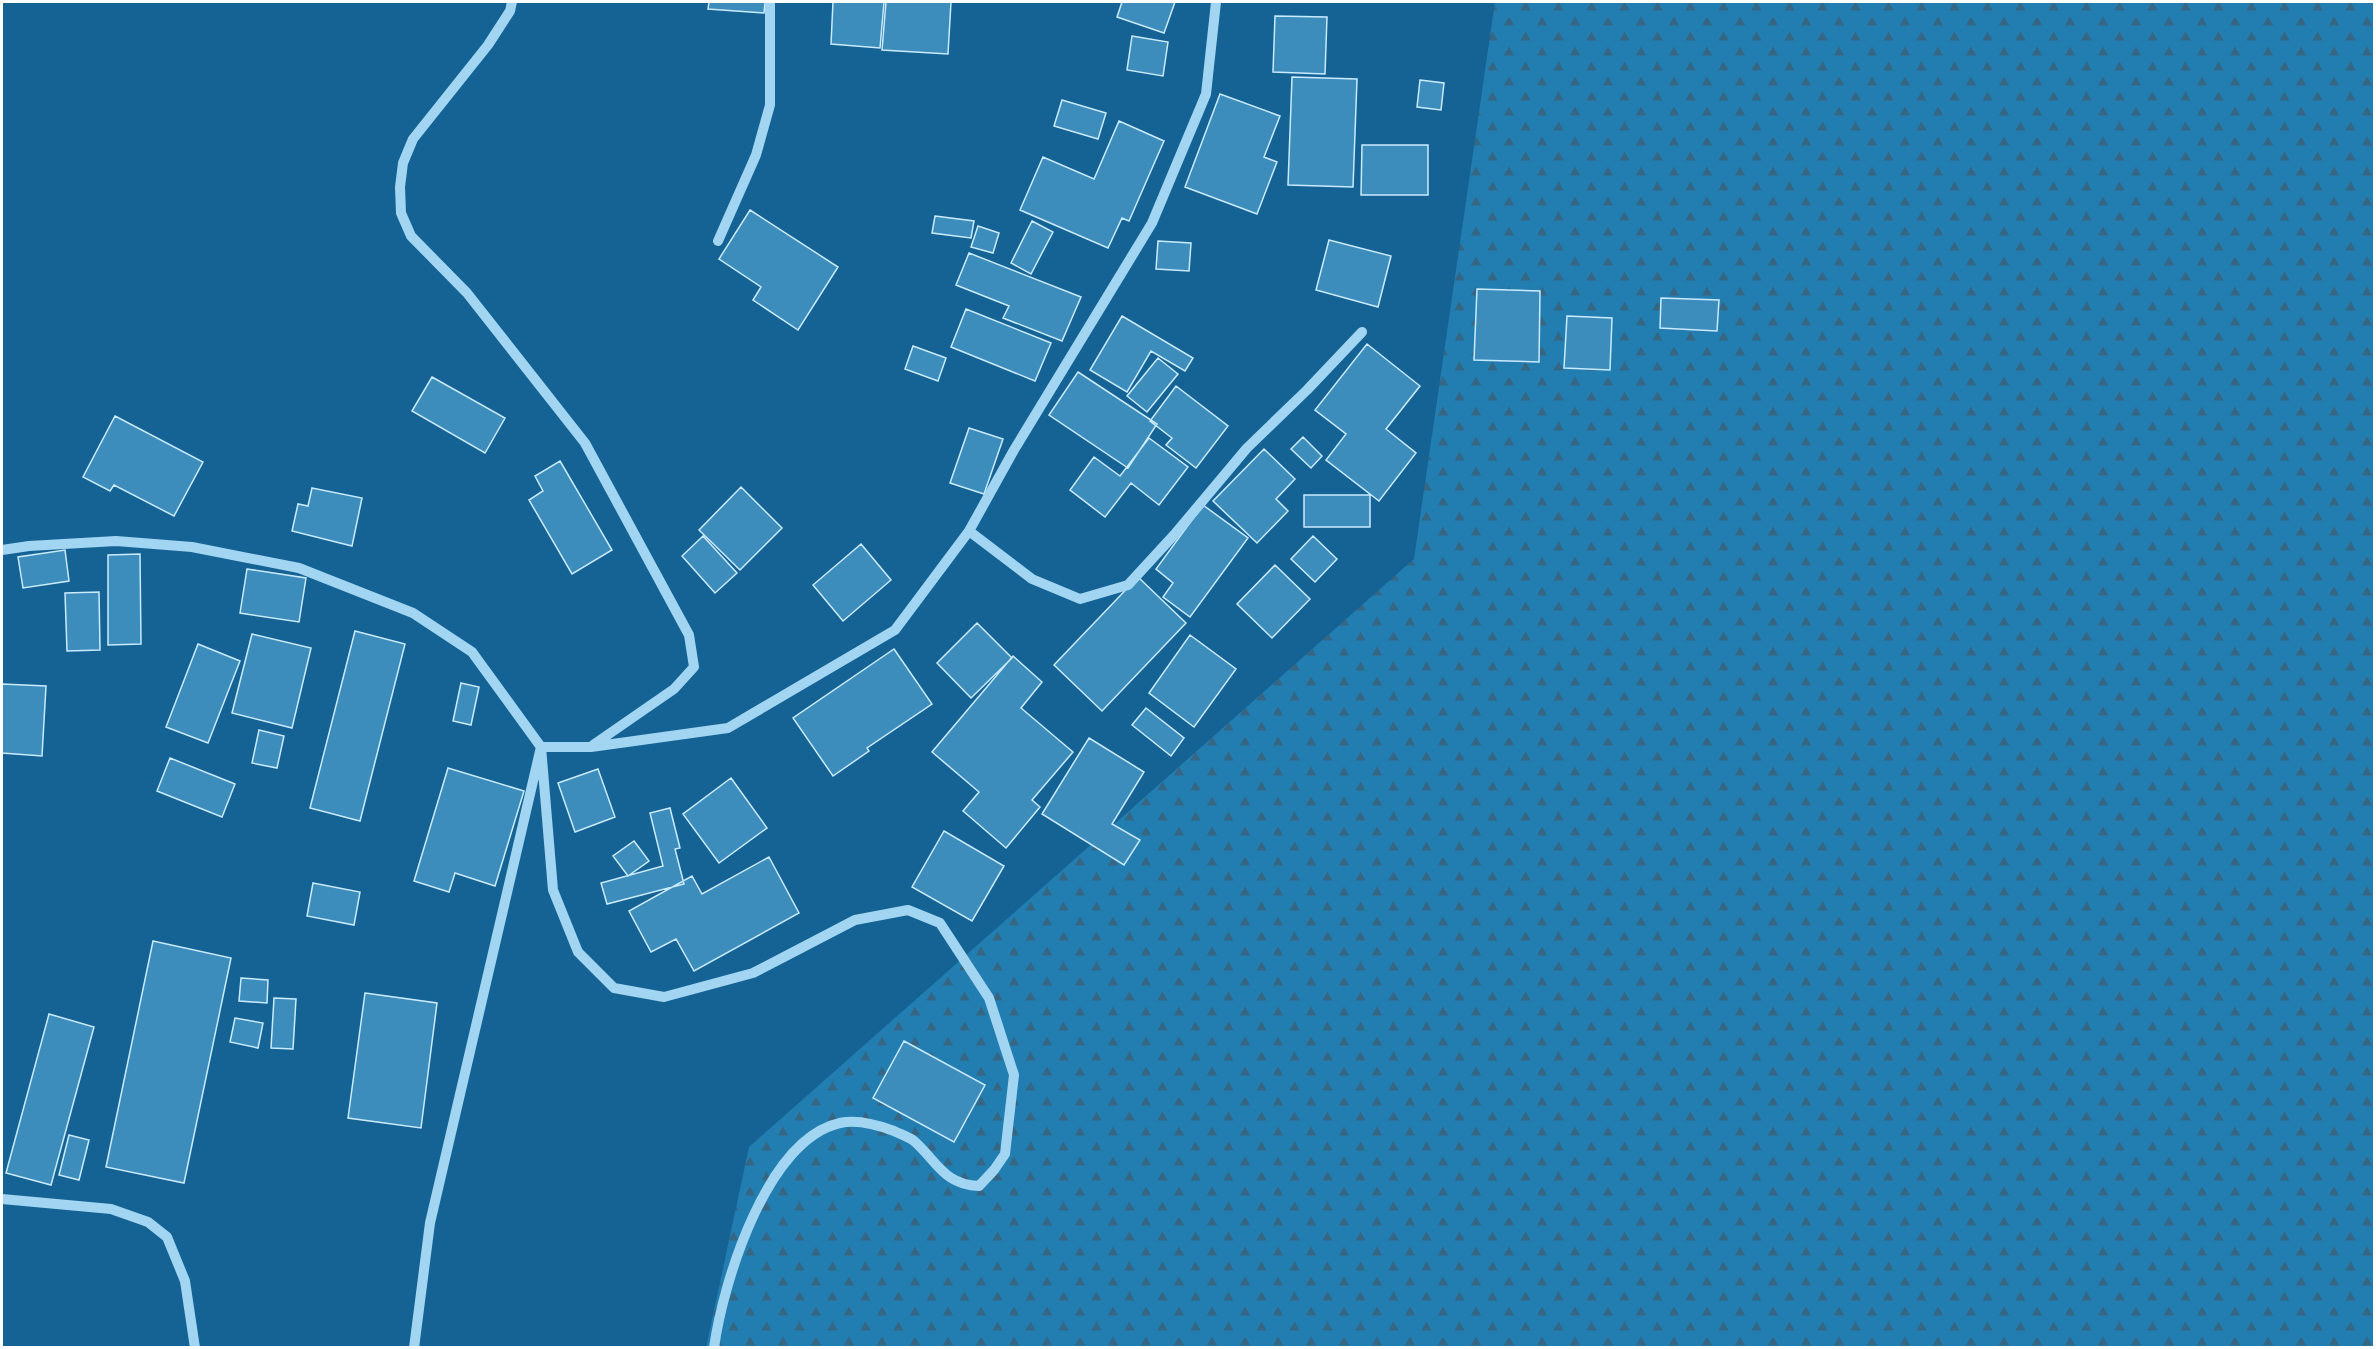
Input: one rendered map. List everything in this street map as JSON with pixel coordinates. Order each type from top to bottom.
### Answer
[{"type":"street","points":[[512,2],[510,11],[488,45],[413,139],[403,163],[400,187],[401,213],[411,236],[467,293],[585,443],[689,635],[694,667],[674,689],[591,747]]},
{"type":"street","points":[[718,241],[756,155],[770,105],[770,2]]},
{"type":"street","points":[[541,747],[591,747],[728,729],[895,630],[969,531],[1014,450],[1152,223],[1206,94],[1216,2]]},
{"type":"street","points":[[969,531],[1032,579],[1080,598],[1128,585],[1174,535],[1247,448],[1362,332]]},
{"type":"street","points":[[2,550],[29,546],[116,541],[192,547],[299,568],[413,613],[472,652],[541,747],[553,891],[578,952],[614,988],[664,997],[753,973],[855,920],[908,910],[940,923],[989,998],[1014,1075],[1005,1154],[979,1186],[969,1185],[947,1177],[912,1140],[864,1122],[841,1122],[818,1131],[796,1150],[770,1181],[744,1237],[717,1324],[714,1347]]},
{"type":"street","points":[[414,1347],[430,1223],[541,747]]},
{"type":"street","points":[[2,1199],[111,1209],[148,1222],[167,1237],[185,1281],[195,1347]]},
{"type":"green space","points":[[1495,2],[2374,2],[2374,1347],[706,1348],[749,1147],[1414,559]]},
{"type":"building","points":[[709,2],[765,2],[764,13],[708,9]]},
{"type":"building","points":[[833,2],[884,2],[880,48],[831,44]]},
{"type":"building","points":[[886,2],[951,2],[948,54],[882,50]]},
{"type":"building","points":[[1122,2],[1175,2],[1164,33],[1117,17]]},
{"type":"building","points":[[1275,16],[1327,17],[1325,74],[1273,72]]},
{"type":"building","points":[[1132,36],[1168,42],[1163,76],[1127,70]]},
{"type":"building","points":[[1292,77],[1357,79],[1353,187],[1288,185]]},
{"type":"building","points":[[1420,80],[1444,83],[1441,110],[1417,107]]},
{"type":"building","points":[[1220,94],[1280,116],[1264,157],[1277,162],[1257,214],[1185,187]]},
{"type":"building","points":[[1062,100],[1106,113],[1098,139],[1054,126]]},
{"type":"building","points":[[1119,121],[1164,141],[1129,221],[1122,218],[1108,248],[1020,210],[1043,157],[1094,179]]},
{"type":"building","points":[[1362,145],[1428,145],[1428,195],[1361,195]]},
{"type":"building","points":[[750,210],[838,267],[798,330],[753,300],[761,287],[719,259]]},
{"type":"building","points":[[935,216],[974,221],[971,238],[932,233]]},
{"type":"building","points":[[1032,221],[1053,232],[1031,274],[1011,263]]},
{"type":"building","points":[[978,226],[999,233],[993,253],[971,247]]},
{"type":"building","points":[[1329,240],[1391,256],[1378,307],[1316,290]]},
{"type":"building","points":[[1158,241],[1191,243],[1189,271],[1156,269]]},
{"type":"building","points":[[969,253],[1081,297],[1062,341],[1003,318],[1009,306],[956,285]]},
{"type":"building","points":[[1477,289],[1540,291],[1539,362],[1474,360]]},
{"type":"building","points":[[1661,298],[1719,300],[1717,331],[1660,328]]},
{"type":"building","points":[[966,309],[1051,343],[1035,381],[951,347]]},
{"type":"building","points":[[1122,316],[1193,358],[1185,371],[1151,351],[1127,392],[1090,370]]},
{"type":"building","points":[[1567,316],[1612,318],[1610,370],[1564,368]]},
{"type":"building","points":[[1367,344],[1420,386],[1386,429],[1416,453],[1379,501],[1326,460],[1346,434],[1315,410]]},
{"type":"building","points":[[913,346],[946,358],[938,381],[905,369]]},
{"type":"building","points":[[1158,358],[1178,374],[1147,412],[1127,396]]},
{"type":"building","points":[[1078,372],[1157,424],[1128,468],[1049,415]]},
{"type":"building","points":[[432,377],[505,418],[485,453],[412,411]]},
{"type":"building","points":[[1176,386],[1228,426],[1196,468],[1166,445],[1172,438],[1150,421]]},
{"type":"building","points":[[115,416],[203,462],[174,516],[114,485],[110,491],[83,477]]},
{"type":"building","points":[[969,428],[1003,439],[984,494],[950,483]]},
{"type":"building","points":[[1303,437],[1322,456],[1311,468],[1291,449]]},
{"type":"building","points":[[1149,438],[1188,467],[1159,505],[1131,483],[1105,517],[1070,490],[1094,457],[1120,476]]},
{"type":"building","points":[[1264,449],[1295,479],[1276,499],[1288,511],[1257,543],[1213,501]]},
{"type":"building","points":[[560,461],[612,550],[572,574],[529,500],[543,491],[535,476]]},
{"type":"building","points":[[741,487],[782,528],[740,570],[699,530]]},
{"type":"building","points":[[312,488],[362,498],[352,546],[292,531],[298,504],[308,506]]},
{"type":"building","points":[[1304,495],[1370,495],[1370,527],[1304,527]]},
{"type":"building","points":[[1203,505],[1248,538],[1190,617],[1163,597],[1173,583],[1156,569]]},
{"type":"building","points":[[703,536],[737,573],[715,593],[682,556]]},
{"type":"building","points":[[1313,536],[1337,559],[1315,582],[1291,559]]},
{"type":"building","points":[[861,544],[891,580],[843,621],[813,585]]},
{"type":"building","points":[[65,550],[69,581],[23,588],[18,557]]},
{"type":"building","points":[[140,554],[141,644],[108,645],[108,555]]},
{"type":"building","points":[[1275,565],[1310,599],[1272,638],[1237,604]]},
{"type":"building","points":[[247,569],[306,578],[299,622],[240,613]]},
{"type":"building","points":[[1138,577],[1186,623],[1102,711],[1054,665]]},
{"type":"building","points":[[99,592],[100,650],[67,651],[65,593]]},
{"type":"building","points":[[977,623],[1012,658],[971,698],[937,663]]},
{"type":"building","points":[[355,631],[405,644],[360,821],[310,808]]},
{"type":"building","points":[[252,634],[311,648],[292,728],[232,713]]},
{"type":"building","points":[[1190,635],[1236,669],[1194,727],[1149,693]]},
{"type":"building","points":[[198,644],[240,661],[208,743],[166,727]]},
{"type":"building","points":[[894,649],[932,704],[867,748],[869,751],[833,776],[793,718]]},
{"type":"building","points":[[1013,656],[1042,682],[1021,708],[1073,752],[1032,800],[1040,807],[1006,848],[963,811],[979,792],[932,752]]},
{"type":"building","points":[[461,683],[479,687],[471,725],[453,721]]},
{"type":"building","points":[[2,684],[46,686],[42,756],[2,753]]},
{"type":"building","points":[[1146,708],[1184,738],[1171,756],[1132,725]]},
{"type":"building","points":[[259,730],[284,736],[277,768],[252,763]]},
{"type":"building","points":[[1089,738],[1144,772],[1112,824],[1140,840],[1124,865],[1042,814]]},
{"type":"building","points":[[170,758],[235,784],[222,817],[157,791]]},
{"type":"building","points":[[448,768],[524,791],[495,886],[455,873],[449,892],[414,881]]},
{"type":"building","points":[[598,769],[615,817],[575,832],[558,783]]},
{"type":"building","points":[[731,778],[767,828],[719,863],[683,814]]},
{"type":"building","points":[[670,808],[680,848],[675,849],[684,884],[607,904],[601,883],[663,866],[650,813]]},
{"type":"building","points":[[944,831],[1004,866],[972,921],[912,887]]},
{"type":"building","points":[[634,841],[649,861],[628,876],[613,856]]},
{"type":"building","points":[[769,857],[799,913],[694,971],[676,939],[651,952],[629,911],[692,876],[702,894]]},
{"type":"building","points":[[313,883],[360,892],[354,925],[307,916]]},
{"type":"building","points":[[153,941],[231,958],[184,1183],[106,1167]]},
{"type":"building","points":[[241,978],[268,980],[267,1003],[239,1001]]},
{"type":"building","points":[[365,993],[437,1003],[421,1128],[348,1118]]},
{"type":"building","points":[[274,998],[296,999],[293,1049],[271,1048]]},
{"type":"building","points":[[49,1014],[94,1027],[51,1185],[6,1173]]},
{"type":"building","points":[[235,1018],[263,1023],[258,1048],[230,1042]]},
{"type":"building","points":[[904,1041],[985,1085],[954,1142],[873,1098]]},
{"type":"building","points":[[69,1135],[89,1140],[79,1180],[59,1175]]}]
